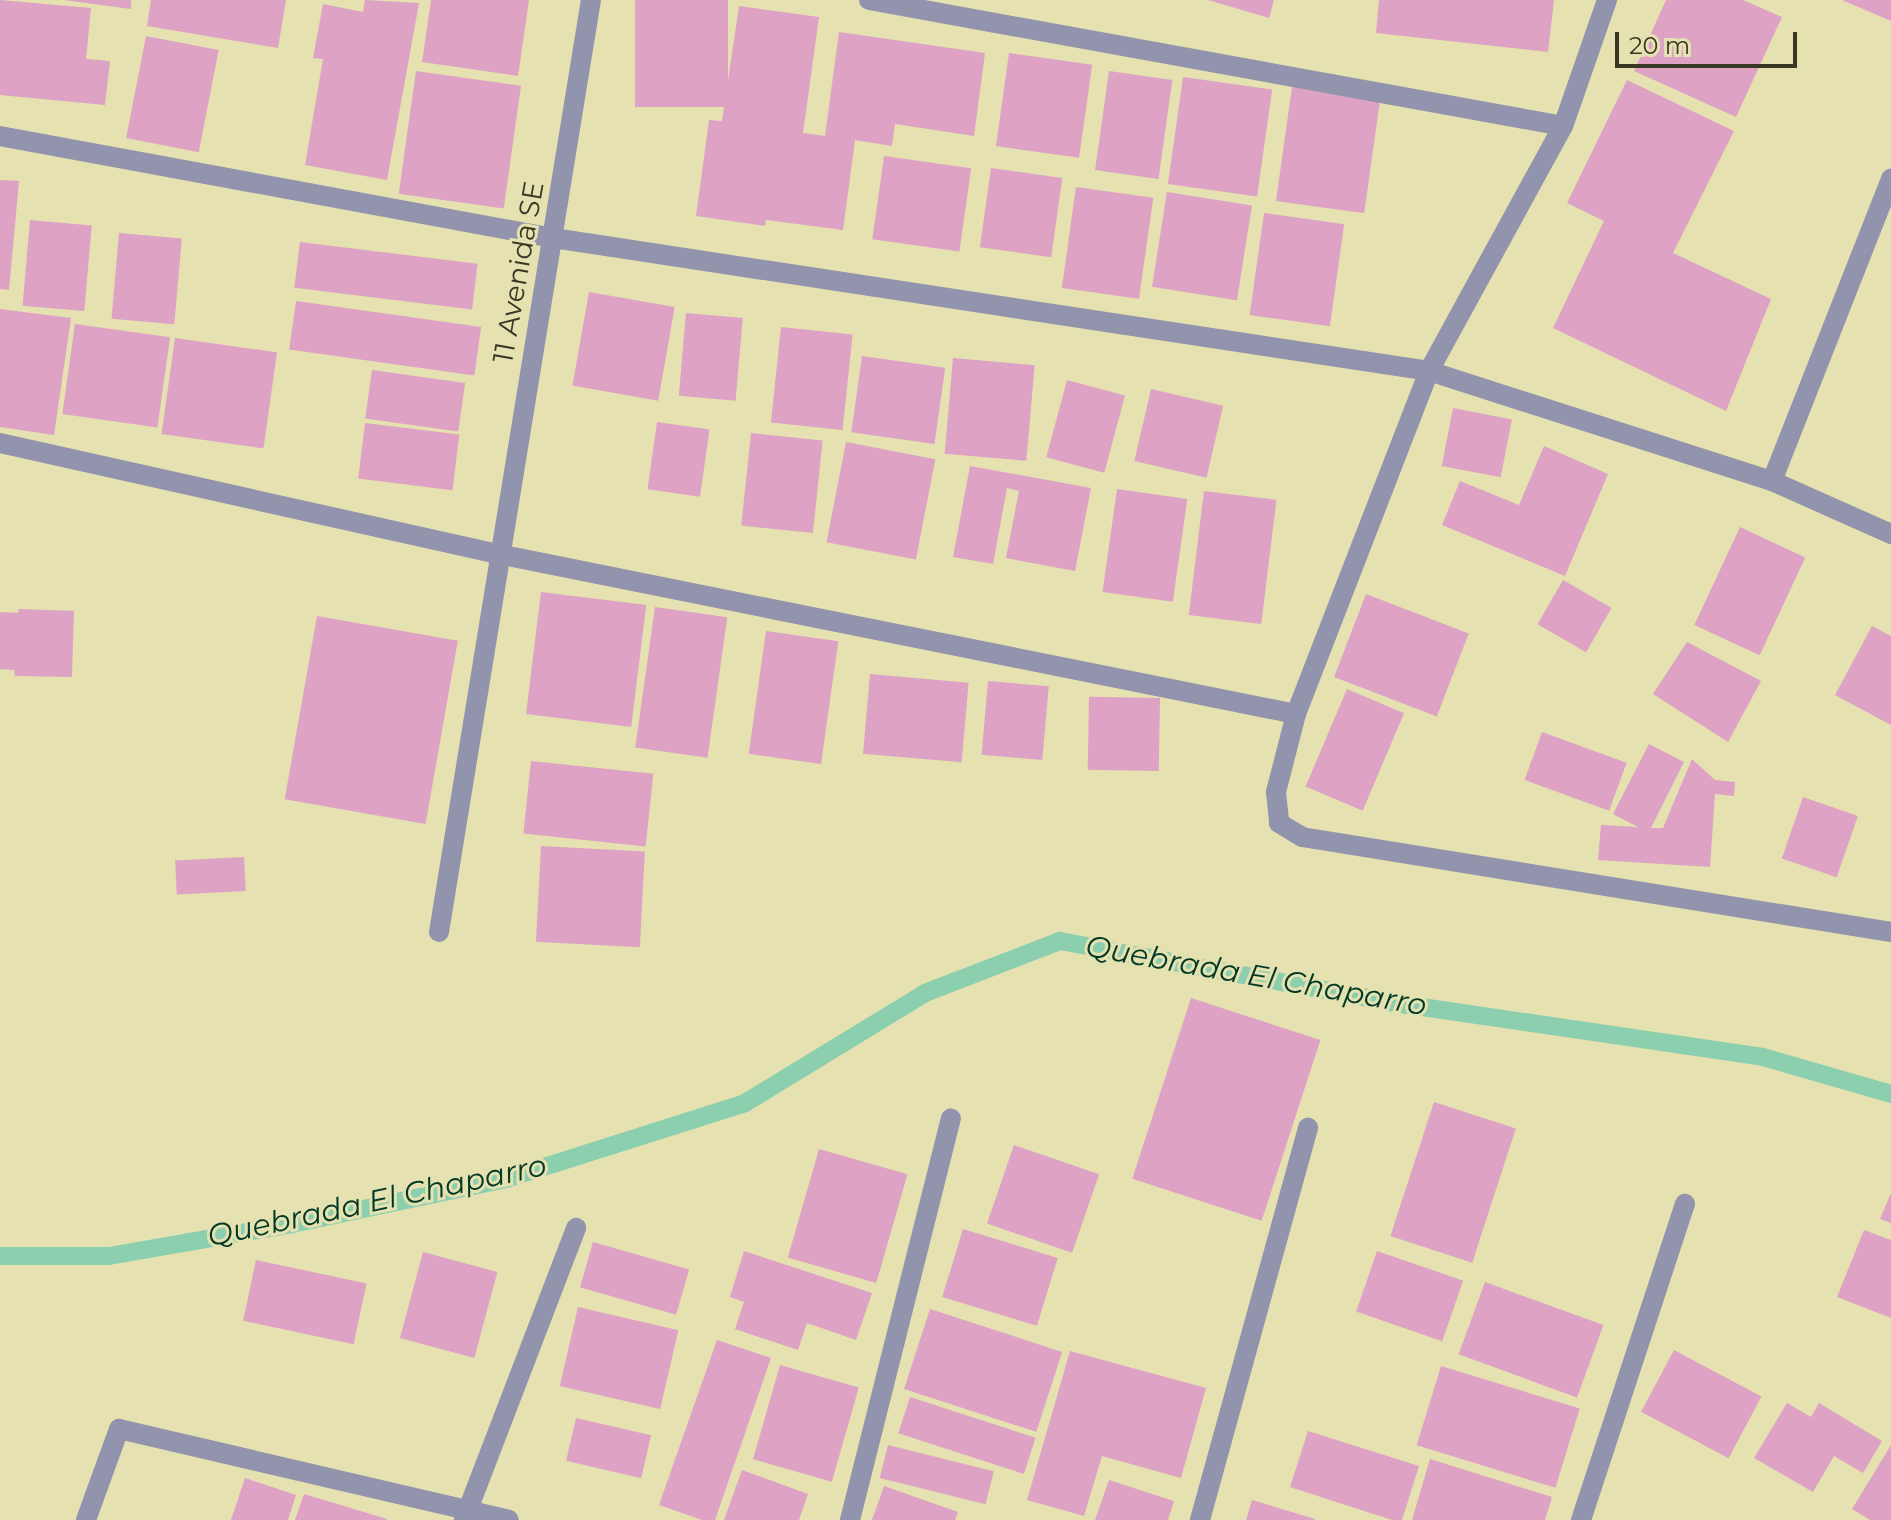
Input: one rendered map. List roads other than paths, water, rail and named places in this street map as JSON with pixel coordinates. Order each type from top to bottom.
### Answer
[{"type":"street","name":"11 Avenida SE","points":[[439,932],[498,554],[591,0]]},
{"type":"street","points":[[869,0],[1563,126]]},
{"type":"street","points":[[1607,0],[1563,126],[1429,371],[1296,714],[1276,792],[1279,823],[1302,837],[1891,932]]},
{"type":"street","points":[[0,136],[553,238],[1429,371],[1772,481],[1891,534]]},
{"type":"street","points":[[1772,481],[1891,179]]},
{"type":"street","points":[[0,443],[498,554],[1296,714]]},
{"type":"street","points":[[850,1520],[951,1118]]},
{"type":"street","points":[[1200,1520],[1308,1128]]},
{"type":"street","points":[[1581,1520],[1685,1204]]},
{"type":"street","points":[[466,1514],[576,1228]]},
{"type":"street","points":[[86,1520],[119,1429],[466,1514],[509,1520]]},
{"type":"waterway","name":"Quebrada El Chaparro","points":[[0,1256],[109,1256],[292,1224],[506,1179],[745,1103],[925,993],[1060,941],[1394,1003],[1763,1057],[1891,1094]]}]
